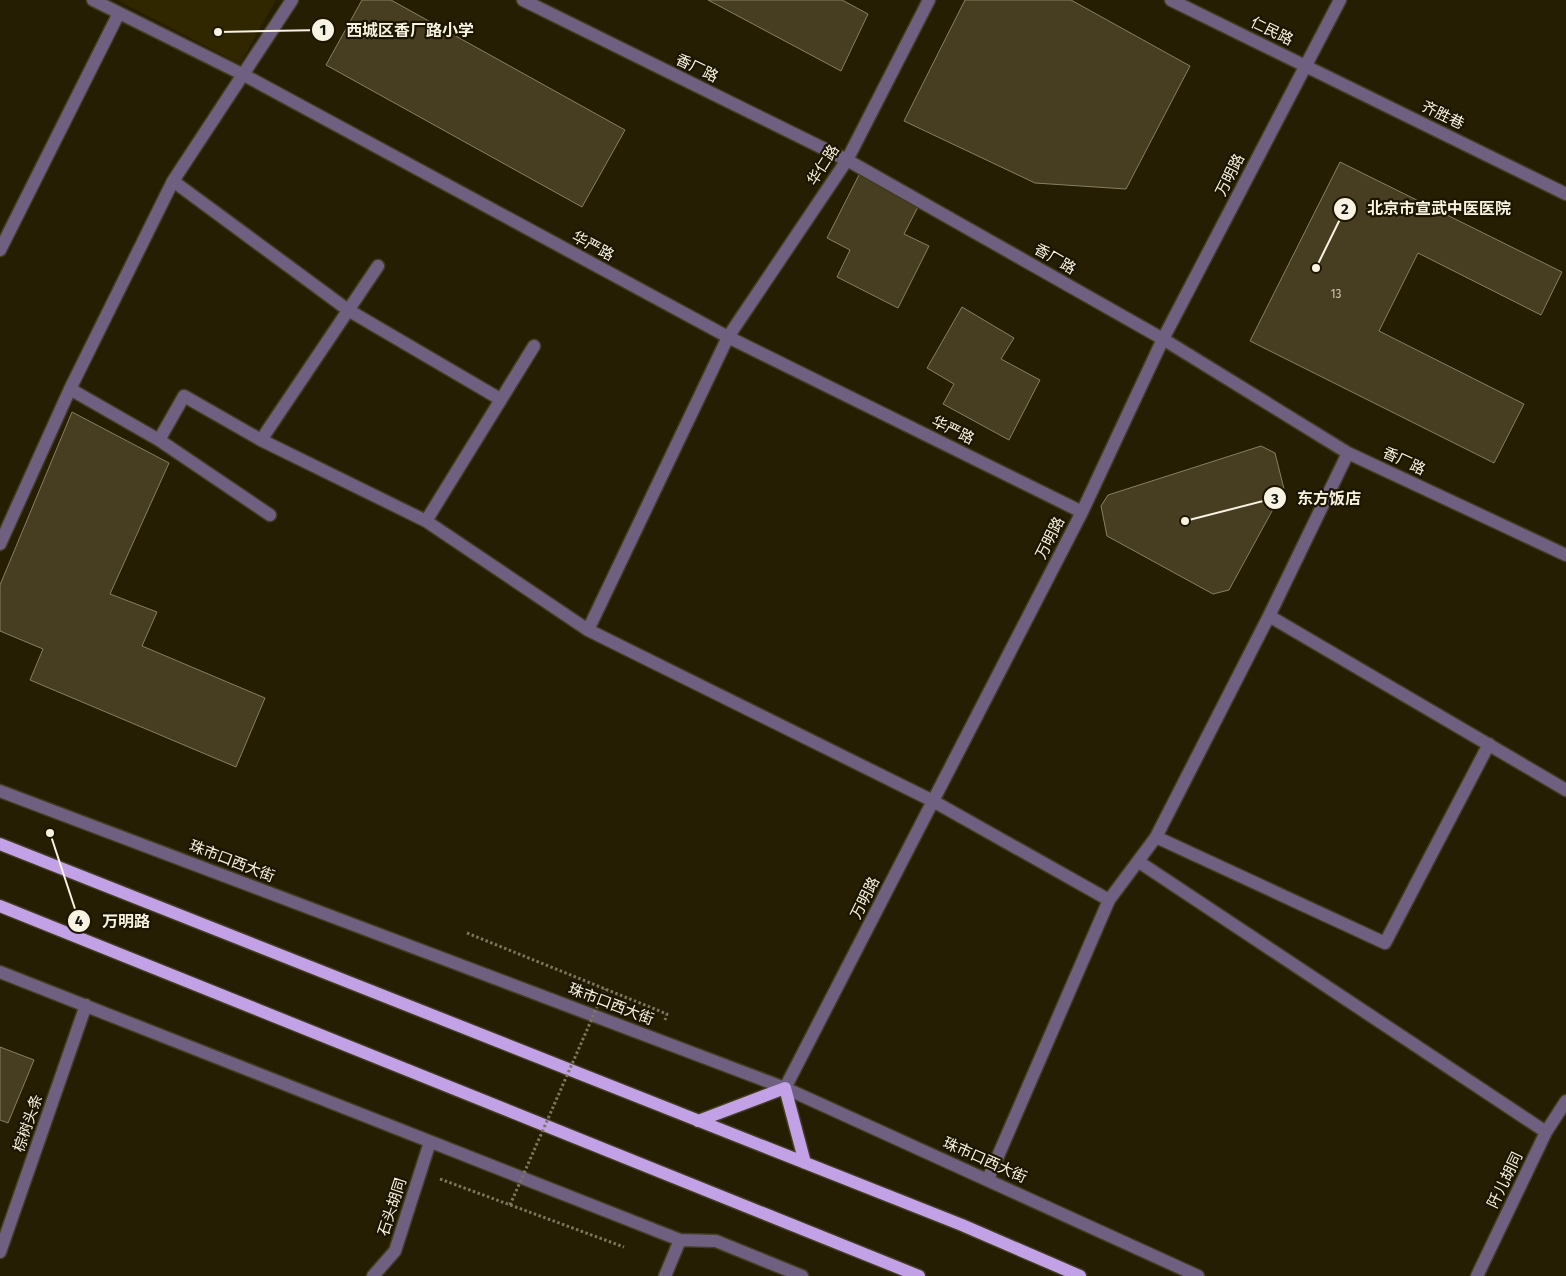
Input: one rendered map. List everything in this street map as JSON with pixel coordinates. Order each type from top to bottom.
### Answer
[{"type":"main road","points":[[0,844],[962,1225],[1080,1276]]},
{"type":"main road","points":[[0,906],[919,1276]]},
{"type":"main road","points":[[698,1121],[785,1088],[805,1163]]},
{"type":"street","name":"华严路","points":[[93,0],[244,75],[728,337],[1082,512]]},
{"type":"street","points":[[0,544],[4,521],[173,180],[292,0]]},
{"type":"street","name":"香厂路","points":[[523,0],[847,160],[1163,339],[1348,453],[1566,555]]},
{"type":"street","name":"华仁路","points":[[588,630],[728,337],[847,160],[929,0]]},
{"type":"street","name":"仁民路","points":[[1171,0],[1305,66]]},
{"type":"street","name":"万明路","points":[[785,1088],[1082,512],[1163,339],[1340,0]]},
{"type":"street","points":[[0,250],[118,12]]},
{"type":"street","name":"齐胜巷","points":[[1305,66],[1566,194]]},
{"type":"street","points":[[173,180],[348,310],[500,399]]},
{"type":"street","points":[[261,440],[378,266]]},
{"type":"street","points":[[426,522],[534,346]]},
{"type":"street","points":[[70,389],[159,440],[270,515]]},
{"type":"street","points":[[159,440],[184,396],[261,440],[426,522],[588,630],[933,801],[1109,900]]},
{"type":"street","points":[[988,1179],[1109,900],[1156,837],[1269,616],[1348,453]]},
{"type":"street","points":[[1269,616],[1566,790]]},
{"type":"street","points":[[1156,837],[1385,943],[1490,744]]},
{"type":"street","name":"珠市口西大街","points":[[0,791],[785,1088],[1198,1276]]},
{"type":"street","points":[[1139,862],[1546,1132]]},
{"type":"street","points":[[0,972],[680,1240],[716,1242],[802,1276]]},
{"type":"street","name":"棕树头条","points":[[0,1252],[86,1005]]},
{"type":"street","name":"阡儿胡同","points":[[1477,1276],[1546,1132],[1566,1101]]},
{"type":"street","name":"石头胡同","points":[[373,1276],[394,1251],[430,1142]]},
{"type":"street","points":[[664,1276],[680,1240]]},
{"type":"path","points":[[466,933],[667,1014]]},
{"type":"path","points":[[510,1205],[605,989]]},
{"type":"path","points":[[439,1179],[624,1247]]},
{"type":"shaded area","points":[[117,0],[276,0],[240,64]]},
{"type":"building","points":[[362,0],[391,0],[625,130],[582,207],[326,65]]},
{"type":"building","points":[[708,0],[842,0],[868,14],[841,71]]},
{"type":"building","points":[[965,0],[1071,0],[1190,66],[1126,189],[1035,183],[904,121]]},
{"type":"building","points":[[1340,162],[1562,272],[1541,315],[1418,253],[1379,331],[1524,404],[1494,463],[1250,341]]},
{"type":"building","points":[[860,173],[920,203],[904,234],[929,246],[898,308],[837,277],[850,250],[827,238]]},
{"type":"building","points":[[962,307],[1014,338],[1001,359],[1040,380],[1009,440],[943,404],[954,384],[927,368]]},
{"type":"building","points":[[72,412],[169,463],[110,594],[157,612],[142,646],[265,698],[236,767],[30,680],[43,649],[0,631],[0,585]]},
{"type":"building","points":[[1261,446],[1275,453],[1284,489],[1229,590],[1213,594],[1107,536],[1101,506],[1108,495]]},
{"type":"building","points":[[0,1047],[34,1060],[8,1123],[0,1120]]},
{"type":"place","name":"西城区香厂路小学","points":[[218,32]]},
{"type":"place","name":"北京市宣武中医医院","points":[[1316,268]]},
{"type":"place","name":"东方饭店","points":[[1185,521]]},
{"type":"place","name":"万明路","points":[[50,833]]}]
